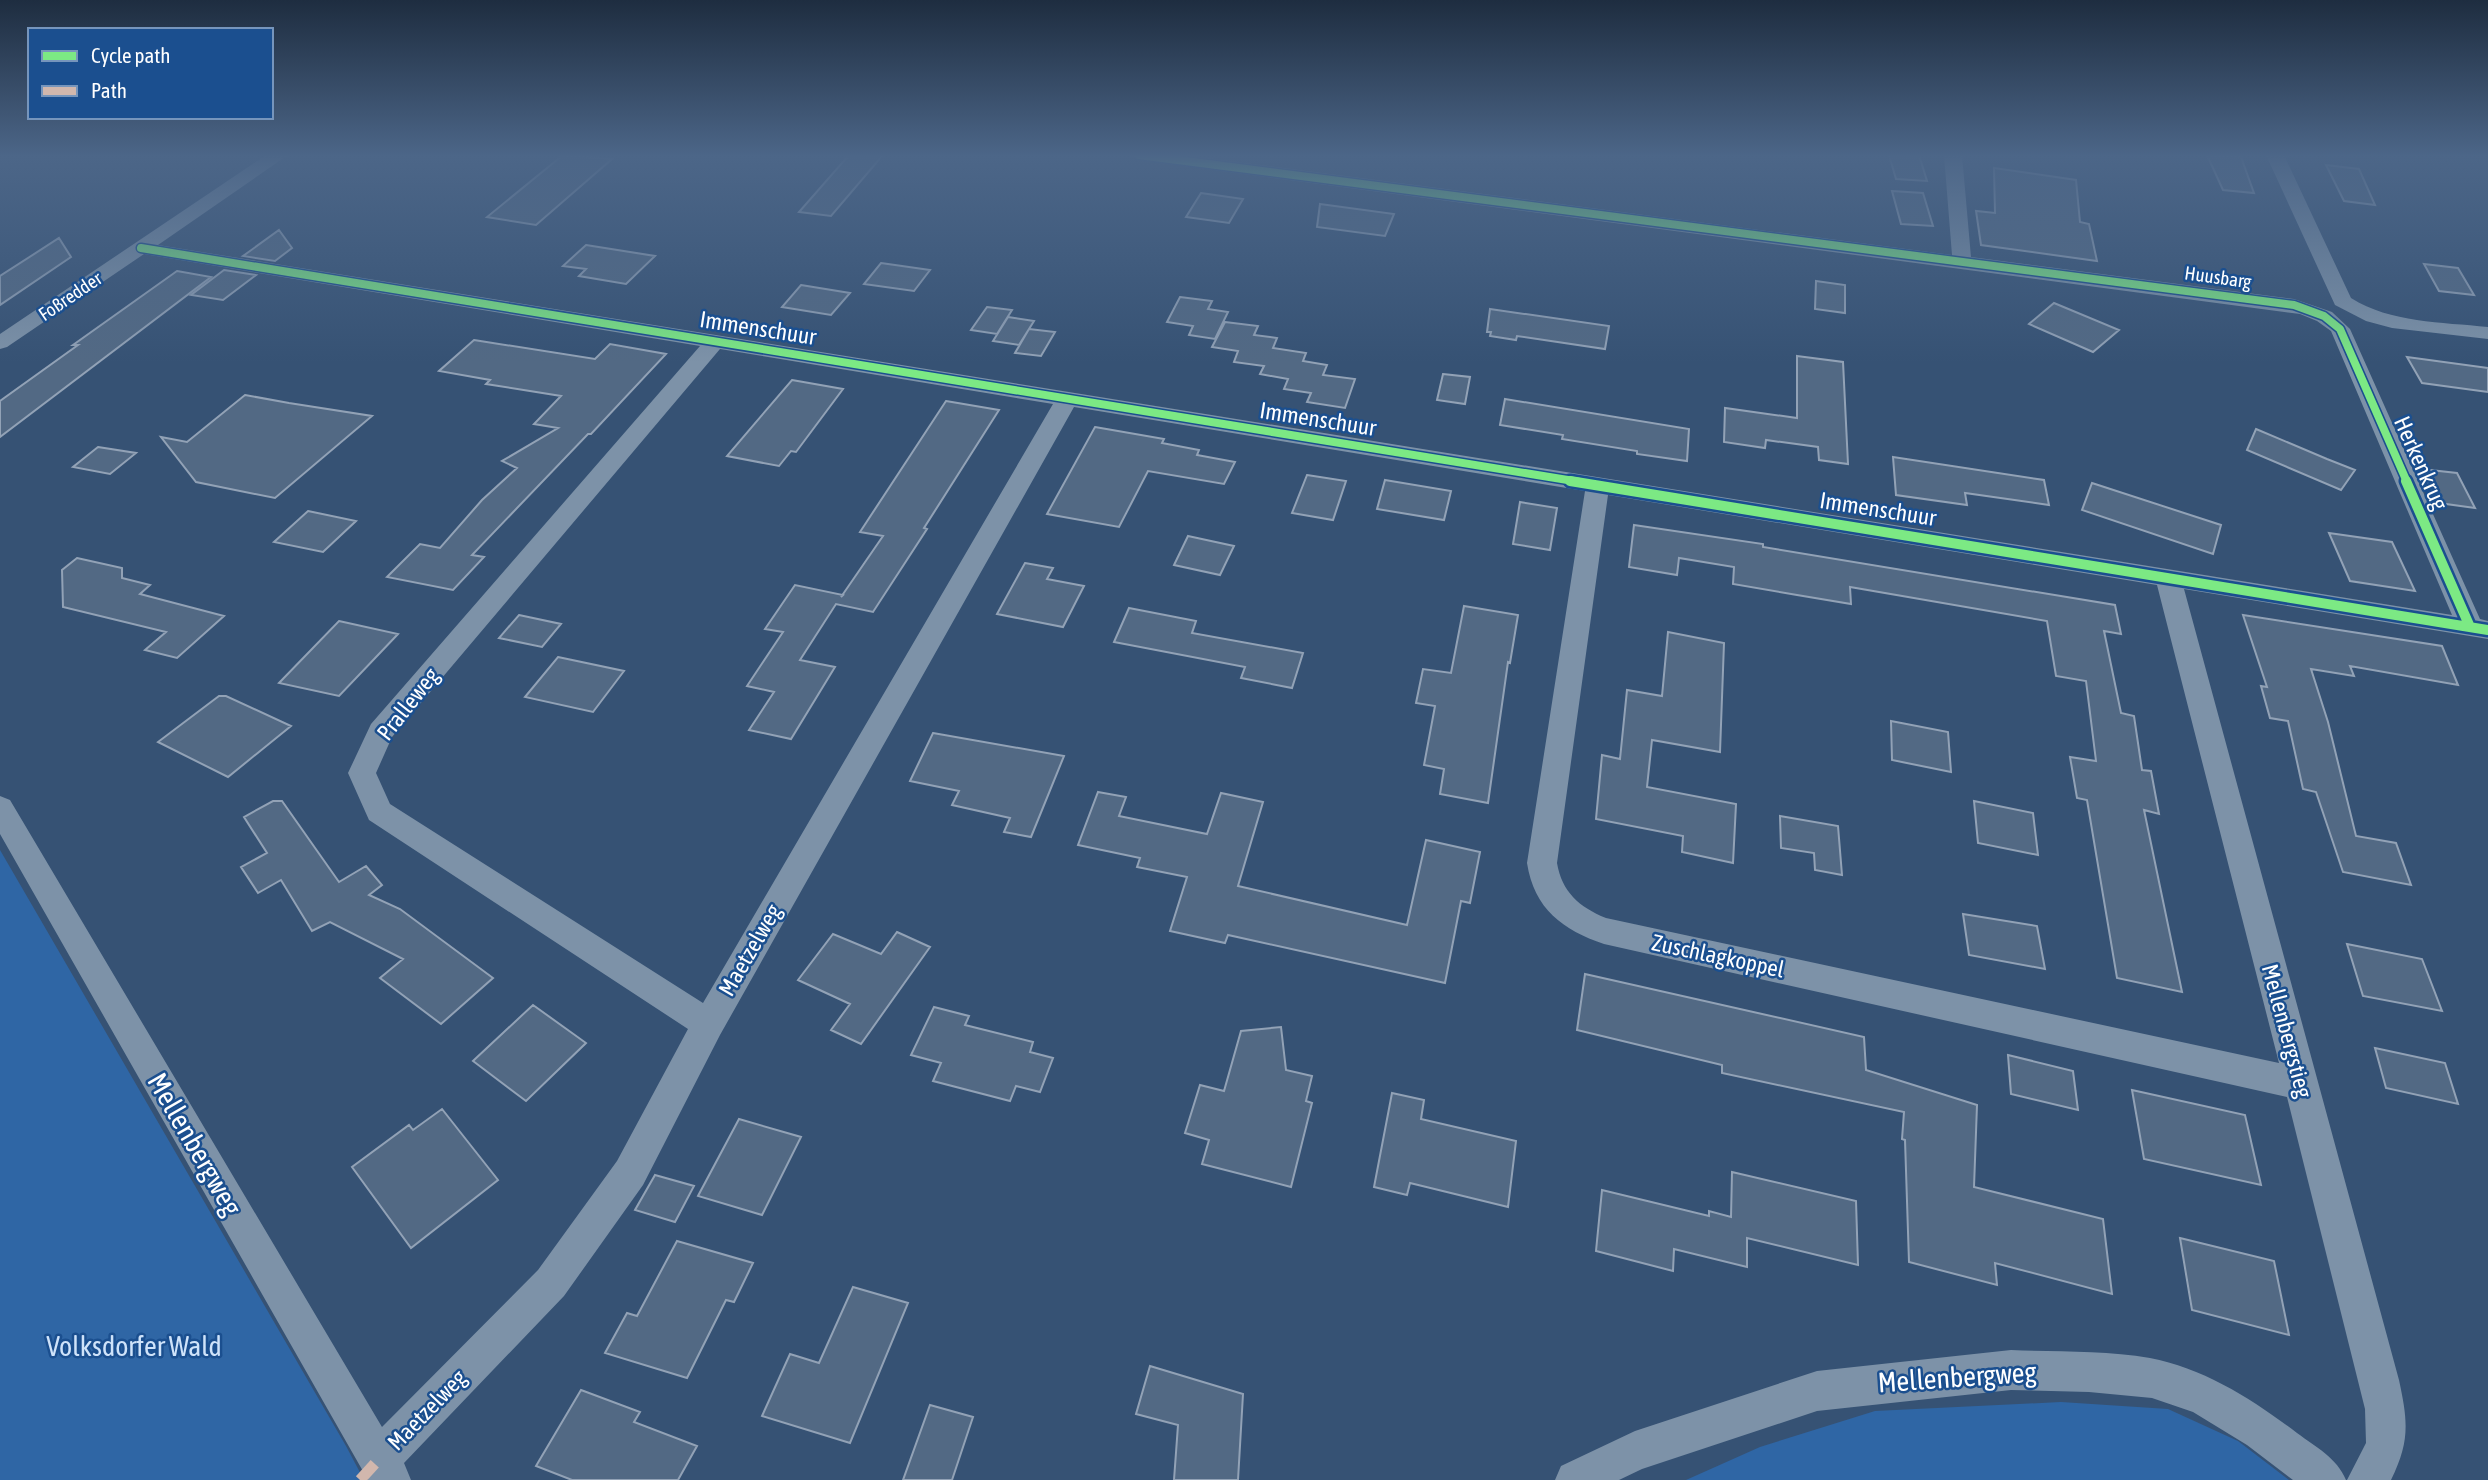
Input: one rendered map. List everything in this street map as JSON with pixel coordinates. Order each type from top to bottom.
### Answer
[{"type":"street","name":"Foßredder","points":[[0,343],[177,224]]},
{"type":"street","name":"Huusbarg","points":[[1700,224],[2488,333]]},
{"type":"street","points":[[1959,224],[1962,261]]},
{"type":"street","name":"Herkenkrug","points":[[2307,224],[2342,301],[2340,329],[2479,628]]},
{"type":"street","name":"Immenschuur","points":[[141,248],[2479,628]]},
{"type":"street","name":"Pralleweg","points":[[708,1024],[379,812],[362,773],[381,731],[715,342]]},
{"type":"street","name":"Maetzelweg","points":[[385,1470],[551,1283],[629,1173],[708,1024],[1067,399]]},
{"type":"street","name":"Zuschlagkoppel","points":[[1598,485],[1542,863],[1544,880],[1551,896],[1563,910],[1581,923],[1604,931],[2301,1084]]},
{"type":"street","name":"Mellenbergstieg","points":[[2168,578],[2379,1380],[2390,1431],[2382,1460],[2367,1480]]},
{"type":"street","name":"Mellenbergweg","points":[[0,808],[385,1470]]},
{"type":"street","name":"Mellenbergweg","points":[[1575,1480],[1635,1451],[1817,1391],[2011,1370],[2089,1371],[2152,1378],[2204,1396],[2260,1431],[2326,1480]]},
{"type":"green space","name":"Volksdorfer Wald","points":[[0,850],[346,1446],[364,1480],[0,1480]]},
{"type":"green space","points":[[2061,1402],[2168,1409],[2238,1441],[2289,1480],[1686,1480],[1760,1447],[1875,1411]]},
{"type":"building","points":[[1317,224],[1390,224],[1385,236],[1317,227]]},
{"type":"building","points":[[1978,224],[2089,224],[2097,261],[1981,245]]},
{"type":"building","points":[[279,230],[292,248],[275,261],[243,256]]},
{"type":"building","points":[[59,238],[71,257],[0,305],[0,276]]},
{"type":"building","points":[[586,245],[655,256],[626,284],[579,276],[586,269],[563,266]]},
{"type":"building","points":[[881,263],[930,270],[914,291],[864,284]]},
{"type":"building","points":[[2424,264],[2458,268],[2474,295],[2439,291]]},
{"type":"building","points":[[224,270],[256,275],[223,300],[191,295]]},
{"type":"building","points":[[177,271],[211,277],[0,437],[0,401]]},
{"type":"building","points":[[1816,281],[1845,285],[1845,313],[1815,309]]},
{"type":"building","points":[[801,285],[850,293],[831,315],[782,307]]},
{"type":"building","points":[[1180,297],[1212,301],[1208,309],[1228,312],[1215,339],[1189,335],[1193,326],[1167,322]]},
{"type":"building","points":[[2054,303],[2119,330],[2093,352],[2029,324]]},
{"type":"building","points":[[987,307],[1012,310],[997,334],[971,330]]},
{"type":"building","points":[[1490,309],[1609,326],[1605,349],[1517,336],[1516,340],[1490,336],[1491,332],[1487,332]]},
{"type":"building","points":[[1008,317],[1034,321],[1019,345],[993,341]]},
{"type":"building","points":[[1225,322],[1258,326],[1254,335],[1277,338],[1273,348],[1306,353],[1303,361],[1327,365],[1323,375],[1355,379],[1345,408],[1307,402],[1311,393],[1284,389],[1288,379],[1260,374],[1264,366],[1234,362],[1238,351],[1212,347]]},
{"type":"building","points":[[1029,329],[1055,332],[1041,356],[1015,353]]},
{"type":"building","points":[[474,340],[595,359],[610,344],[666,354],[472,555],[484,557],[453,590],[387,577],[420,544],[440,548],[482,500],[517,468],[502,461],[558,428],[534,424],[561,396],[486,384],[490,380],[439,371]]},
{"type":"building","points":[[1797,356],[1843,362],[1848,464],[1819,460],[1818,447],[1766,440],[1765,448],[1724,442],[1725,408],[1797,418]]},
{"type":"building","points":[[2407,357],[2488,368],[2488,392],[2422,383]]},
{"type":"building","points":[[1443,374],[1470,377],[1465,404],[1437,400]]},
{"type":"building","points":[[792,380],[843,389],[796,452],[791,451],[779,466],[727,456]]},
{"type":"building","points":[[245,395],[372,416],[275,498],[196,482],[161,437],[187,442]]},
{"type":"building","points":[[1505,399],[1689,429],[1687,461],[1637,454],[1637,451],[1562,439],[1563,435],[1500,425]]},
{"type":"building","points":[[946,401],[999,410],[873,612],[836,604],[800,660],[835,667],[791,739],[749,730],[774,692],[747,686],[783,632],[765,629],[795,585],[842,595],[883,536],[860,532]]},
{"type":"building","points":[[1095,427],[1164,439],[1162,443],[1199,450],[1197,455],[1235,462],[1224,484],[1148,471],[1119,527],[1047,514]]},
{"type":"building","points":[[2256,429],[2355,470],[2341,490],[2247,450]]},
{"type":"building","points":[[98,447],[136,453],[110,474],[73,467]]},
{"type":"building","points":[[1893,457],[2044,480],[2049,505],[1965,493],[1967,505],[1896,495]]},
{"type":"building","points":[[2421,469],[2457,473],[2475,508],[2439,503]]},
{"type":"building","points":[[1307,475],[1346,481],[1333,520],[1292,513]]},
{"type":"building","points":[[1385,480],[1451,491],[1444,520],[1377,509]]},
{"type":"building","points":[[2092,483],[2221,525],[2213,554],[2082,510]]},
{"type":"building","points":[[1520,502],[1557,508],[1550,550],[1513,544]]},
{"type":"building","points":[[308,511],[356,521],[323,552],[274,542]]},
{"type":"building","points":[[1634,525],[1763,544],[1763,547],[2115,605],[2121,634],[2104,631],[2121,713],[2134,716],[2142,770],[2151,771],[2159,814],[2144,810],[2182,992],[2117,978],[2087,800],[2077,798],[2070,757],[2096,761],[2086,681],[2056,676],[2047,621],[1850,587],[1851,604],[1797,595],[1733,584],[1734,567],[1679,558],[1677,575],[1629,567]]},
{"type":"building","points":[[2329,533],[2392,542],[2415,591],[2350,581]]},
{"type":"building","points":[[1188,536],[1234,546],[1220,575],[1174,565]]},
{"type":"building","points":[[77,558],[122,568],[122,578],[150,585],[140,594],[224,616],[177,658],[145,650],[166,632],[63,607],[62,570]]},
{"type":"building","points":[[1025,563],[1053,568],[1047,579],[1084,586],[1063,627],[997,614]]},
{"type":"building","points":[[1464,606],[1518,615],[1510,663],[1508,662],[1488,803],[1440,794],[1444,769],[1424,765],[1435,706],[1416,703],[1423,669],[1451,673]]},
{"type":"building","points":[[1129,608],[1196,621],[1192,633],[1303,653],[1292,688],[1241,678],[1245,667],[1114,642]]},
{"type":"building","points":[[519,615],[561,624],[542,647],[499,638]]},
{"type":"building","points":[[2243,615],[2442,646],[2458,685],[2350,666],[2354,676],[2311,669],[2328,722],[2356,836],[2396,843],[2411,885],[2343,872],[2316,792],[2303,789],[2288,721],[2270,718],[2261,686],[2267,687]]},
{"type":"building","points":[[339,621],[398,634],[339,696],[279,683]]},
{"type":"building","points":[[1668,632],[1724,643],[1720,752],[1652,740],[1647,787],[1736,804],[1733,863],[1682,852],[1683,836],[1596,819],[1602,755],[1620,759],[1627,690],[1662,696]]},
{"type":"building","points":[[558,657],[624,671],[593,712],[525,697]]},
{"type":"building","points":[[219,696],[226,696],[291,726],[228,777],[158,742]]},
{"type":"building","points":[[1891,721],[1948,732],[1951,772],[1892,760]]},
{"type":"building","points":[[933,733],[1064,756],[1031,837],[1004,832],[1010,818],[952,805],[959,791],[910,781]]},
{"type":"building","points":[[1098,792],[1126,797],[1119,816],[1207,834],[1221,793],[1263,802],[1238,886],[1407,925],[1426,840],[1480,852],[1470,903],[1461,901],[1445,983],[1228,935],[1225,943],[1170,931],[1187,877],[1137,867],[1140,858],[1078,845]]},
{"type":"building","points":[[273,801],[282,801],[339,882],[366,866],[382,885],[369,895],[400,909],[493,978],[441,1024],[380,978],[403,959],[330,922],[312,931],[281,880],[258,893],[241,867],[267,853],[244,817]]},
{"type":"building","points":[[1974,801],[2033,813],[2038,855],[1978,843]]},
{"type":"building","points":[[1780,816],[1838,826],[1842,875],[1815,870],[1814,853],[1781,848]]},
{"type":"building","points":[[1963,914],[2037,926],[2045,969],[1969,955]]},
{"type":"building","points":[[897,932],[930,947],[861,1044],[831,1030],[850,1004],[798,980],[833,934],[881,954]]},
{"type":"building","points":[[2347,944],[2422,959],[2442,1011],[2363,996]]},
{"type":"building","points":[[1585,974],[1864,1037],[1866,1070],[1977,1105],[1974,1187],[2103,1219],[2112,1294],[1995,1263],[1997,1285],[1909,1262],[1905,1140],[1902,1139],[1904,1112],[1722,1073],[1722,1065],[1577,1030]]},
{"type":"building","points":[[533,1005],[586,1043],[526,1101],[473,1061]]},
{"type":"building","points":[[934,1007],[969,1016],[965,1025],[1033,1042],[1030,1052],[1053,1058],[1040,1092],[1016,1086],[1010,1101],[933,1081],[941,1063],[911,1055]]},
{"type":"building","points":[[1281,1027],[1286,1070],[1312,1076],[1306,1101],[1312,1103],[1291,1187],[1202,1164],[1209,1140],[1185,1133],[1200,1085],[1224,1091],[1241,1031]]},
{"type":"building","points":[[2375,1048],[2445,1063],[2458,1104],[2386,1088]]},
{"type":"building","points":[[2008,1055],[2073,1071],[2078,1110],[2011,1094]]},
{"type":"building","points":[[2132,1090],[2245,1115],[2261,1185],[2144,1159]]},
{"type":"building","points":[[1392,1093],[1424,1100],[1421,1119],[1516,1141],[1508,1207],[1410,1183],[1407,1195],[1374,1187]]},
{"type":"building","points":[[442,1109],[498,1180],[411,1248],[352,1167],[409,1125],[413,1130]]},
{"type":"building","points":[[739,1119],[801,1137],[762,1215],[698,1196]]},
{"type":"building","points":[[1732,1172],[1856,1201],[1858,1265],[1747,1238],[1747,1267],[1674,1249],[1673,1271],[1596,1251],[1602,1190],[1709,1216],[1709,1211],[1731,1217]]},
{"type":"building","points":[[655,1175],[694,1186],[675,1222],[635,1210]]},
{"type":"building","points":[[2180,1238],[2274,1261],[2289,1335],[2192,1310]]},
{"type":"building","points":[[677,1241],[753,1263],[734,1302],[726,1300],[687,1378],[605,1353],[627,1313],[637,1316]]},
{"type":"building","points":[[853,1287],[908,1303],[850,1443],[762,1416],[790,1354],[819,1363]]},
{"type":"building","points":[[1150,1366],[1243,1394],[1238,1480],[1174,1480],[1178,1425],[1136,1414]]},
{"type":"building","points":[[581,1390],[640,1412],[634,1422],[697,1446],[678,1480],[572,1480],[536,1466]]},
{"type":"building","points":[[930,1405],[973,1417],[952,1480],[903,1480]]},
{"type":"marked path","points":[[360,1480],[379,1459]]},
{"type":"cycle path","points":[[1671,224],[2294,305],[2324,316],[2340,329],[2470,627]]},
{"type":"cycle path","points":[[141,248],[2488,630]]}]
